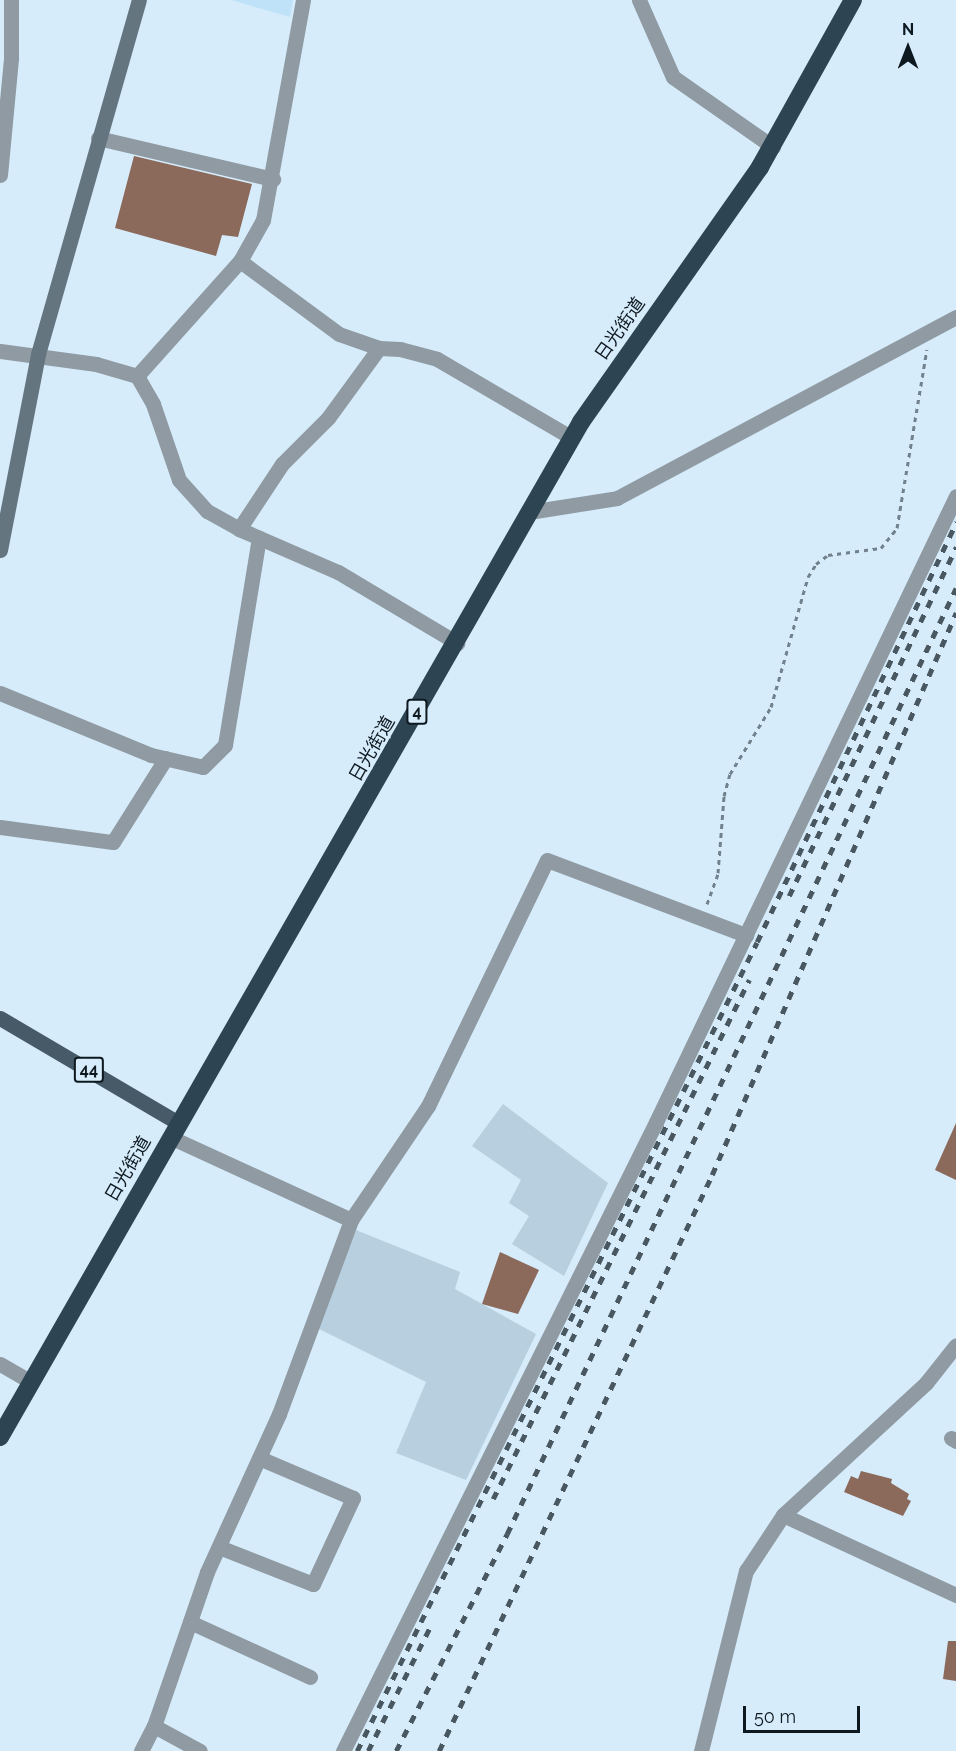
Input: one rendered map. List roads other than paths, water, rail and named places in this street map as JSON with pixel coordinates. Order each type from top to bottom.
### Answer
[{"type":"highway","name":"日光街道","points":[[0,1437],[174,1130],[248,1010],[572,438],[639,335],[723,225],[773,147],[853,0]]},
{"type":"main road","name":"44","points":[[0,1018],[174,1130]]},
{"type":"street","points":[[0,174],[11,58],[11,0]]},
{"type":"street","points":[[0,550],[38,354],[139,0]]},
{"type":"street","points":[[137,376],[240,261],[263,220],[273,179],[303,0]]},
{"type":"street","points":[[639,0],[673,77],[773,147]]},
{"type":"street","points":[[98,138],[273,179]]},
{"type":"street","points":[[240,261],[339,334],[379,348],[400,349],[437,359],[572,438]]},
{"type":"street","points":[[529,512],[617,498],[956,317]]},
{"type":"street","points":[[239,529],[282,464],[328,418],[379,348]]},
{"type":"street","points":[[0,351],[38,354],[96,364],[137,376],[153,404],[184,488],[207,511],[239,529],[346,576],[457,643]]},
{"type":"street","points":[[343,1751],[746,935],[956,496]]},
{"type":"street","points":[[0,693],[166,758],[203,768],[225,745],[259,538]]},
{"type":"street","points":[[0,827],[113,842],[166,758]]},
{"type":"street","points":[[141,1751],[154,1726],[219,1547],[279,1414],[351,1220],[428,1106],[547,860],[746,935]]},
{"type":"street","points":[[174,1130],[351,1220]]},
{"type":"street","points":[[701,1751],[746,1571],[783,1515],[926,1383],[956,1345]]},
{"type":"street","points":[[0,1364],[31,1383]]},
{"type":"street","points":[[219,1547],[313,1584],[353,1498],[259,1458]]},
{"type":"street","points":[[783,1515],[956,1595]]},
{"type":"street","points":[[190,1622],[310,1677]]},
{"type":"street","points":[[154,1726],[200,1751]]},
{"type":"railway","points":[[357,1751],[757,942],[956,522]]},
{"type":"railway","points":[[789,896],[956,547]]},
{"type":"railway","points":[[396,1751],[507,1534],[956,588]]},
{"type":"railway","points":[[439,1751],[712,1175],[956,613]]},
{"type":"railway","points":[[493,1499],[749,980]]},
{"type":"railway","points":[[368,1751],[432,1623]]}]
